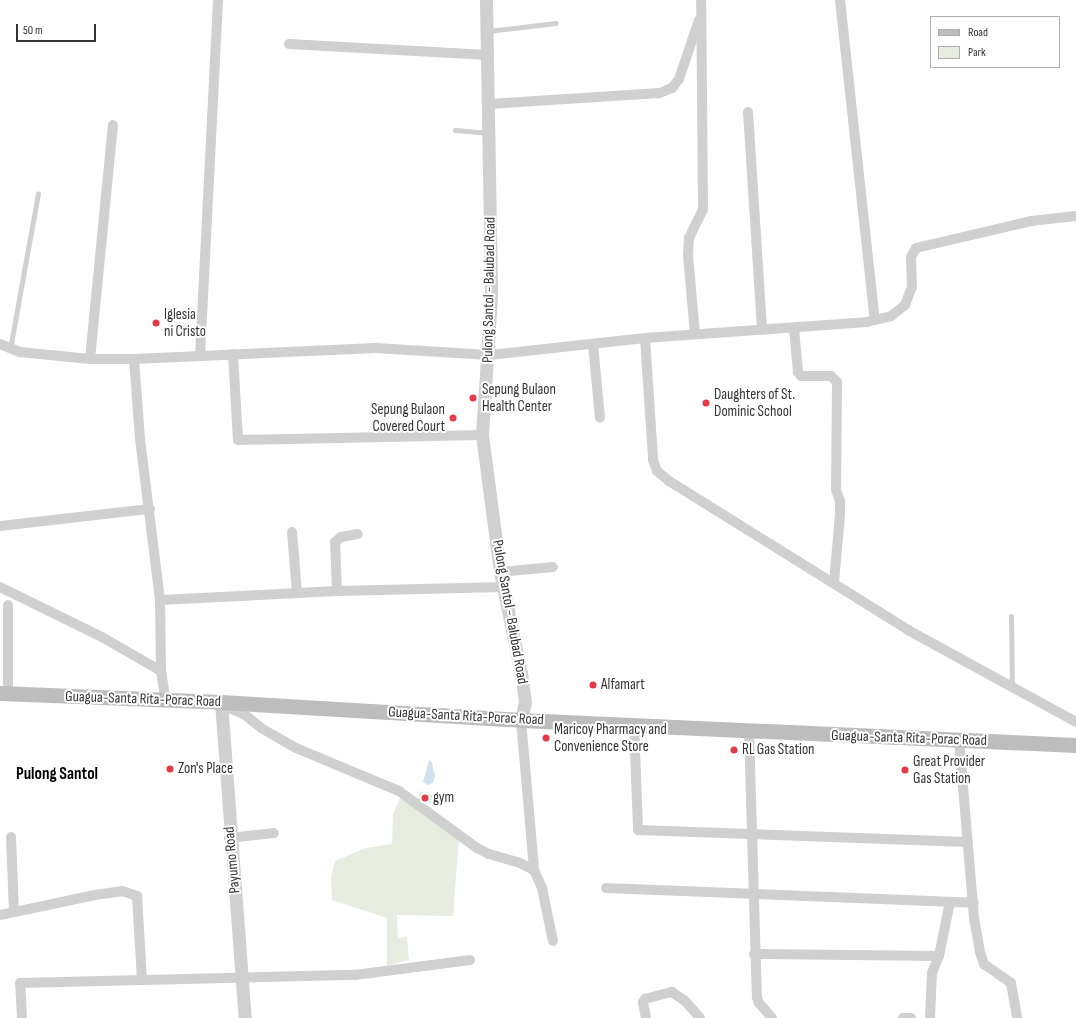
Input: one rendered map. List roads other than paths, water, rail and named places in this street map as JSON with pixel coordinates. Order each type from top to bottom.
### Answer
[{"type":"main road","name":"Guagua-Santa Rita-Porac Road","points":[[4,693],[221,703],[521,720],[1076,745]]},
{"type":"street","points":[[200,356],[218,0]]},
{"type":"street","name":"Pulong Santol - Balubad Road","points":[[486,0],[490,104],[491,296],[489,355],[482,435],[500,572],[523,687],[525,702],[521,720]]},
{"type":"street","points":[[695,334],[688,255],[690,238],[703,209],[701,0]]},
{"type":"street","points":[[840,0],[875,320]]},
{"type":"street","points":[[490,104],[660,94],[672,88],[679,79],[701,13]]},
{"type":"street","points":[[289,44],[488,55]]},
{"type":"street","points":[[748,112],[762,330]]},
{"type":"street","points":[[90,359],[113,125]]},
{"type":"street","points":[[0,344],[10,349],[90,359],[134,359],[376,348],[489,355],[645,338],[794,329],[875,320],[891,316],[905,305],[912,287],[911,257],[916,248],[1002,227],[1076,216]]},
{"type":"street","points":[[794,329],[798,372],[801,376],[831,376],[837,382],[836,490],[840,515],[834,582]]},
{"type":"street","points":[[645,338],[653,460],[657,470],[669,481],[834,582],[908,630],[1012,685],[1076,722]]},
{"type":"street","points":[[593,344],[600,418]]},
{"type":"street","points":[[233,354],[238,440],[482,435]]},
{"type":"street","points":[[134,359],[160,600],[161,671],[166,701]]},
{"type":"street","points":[[0,526],[150,509]]},
{"type":"street","points":[[292,532],[297,593]]},
{"type":"street","points":[[337,591],[335,542],[341,537],[358,534]]},
{"type":"street","points":[[500,572],[553,567]]},
{"type":"street","points":[[0,587],[96,634],[161,671]]},
{"type":"street","points":[[160,600],[337,591],[504,587]]},
{"type":"street","points":[[4,693],[8,605]]},
{"type":"street","points":[[221,703],[244,714],[261,728],[296,748],[399,791],[477,848],[489,854],[520,863],[534,870]]},
{"type":"street","name":"Payumo Road","points":[[221,703],[229,838],[243,979],[245,1018]]},
{"type":"street","points":[[521,720],[534,870],[542,888],[553,942]]},
{"type":"street","points":[[634,724],[638,830],[750,836],[968,842]]},
{"type":"street","points":[[749,731],[750,836],[757,997],[759,1003],[772,1018]]},
{"type":"street","points":[[959,739],[974,903],[974,918],[984,964],[1011,983],[1017,1018]]},
{"type":"street","points":[[229,838],[274,833]]},
{"type":"street","points":[[11,837],[14,912]]},
{"type":"street","points":[[606,888],[974,903]]},
{"type":"street","points":[[0,915],[122,892],[137,896],[142,979]]},
{"type":"street","points":[[930,1018],[932,973],[939,956],[950,902]]},
{"type":"street","points":[[754,954],[939,956]]},
{"type":"street","points":[[22,1018],[20,983],[142,979],[243,979],[355,975],[470,960]]},
{"type":"street","points":[[646,1018],[643,1002],[645,999],[672,992],[684,1000],[700,1018]]},
{"type":"street","points":[[903,1018],[911,1018]]},
{"type":"lane","points":[[487,31],[556,23]]},
{"type":"lane","points":[[455,130],[490,134]]},
{"type":"lane","points":[[10,349],[38,194]]},
{"type":"lane","points":[[1011,616],[1012,685]]},
{"type":"water","points":[[429,760],[432,763],[435,776],[433,783],[428,785],[423,782]]},
{"type":"place","name":"Iglesia ni Cristo","points":[[156,323]]},
{"type":"place","name":"Sepung Bulaon Health Center","points":[[473,398]]},
{"type":"place","name":"Daughters of St. Dominic School","points":[[706,403]]},
{"type":"place","name":"Sepung Bulaon Covered Court","points":[[453,418]]},
{"type":"place","name":"Alfamart","points":[[593,685]]},
{"type":"place","name":"Maricoy Pharmacy and Convenience Store","points":[[546,738]]},
{"type":"place","name":"RL Gas Station","points":[[734,750]]},
{"type":"place","name":"Zon's Place","points":[[170,769]]},
{"type":"place","name":"Great Provider Gas Station","points":[[905,770]]},
{"type":"place","name":"gym","points":[[425,798]]},
{"type":"district","name":"Pulong Santol","points":[[57,775]]}]
